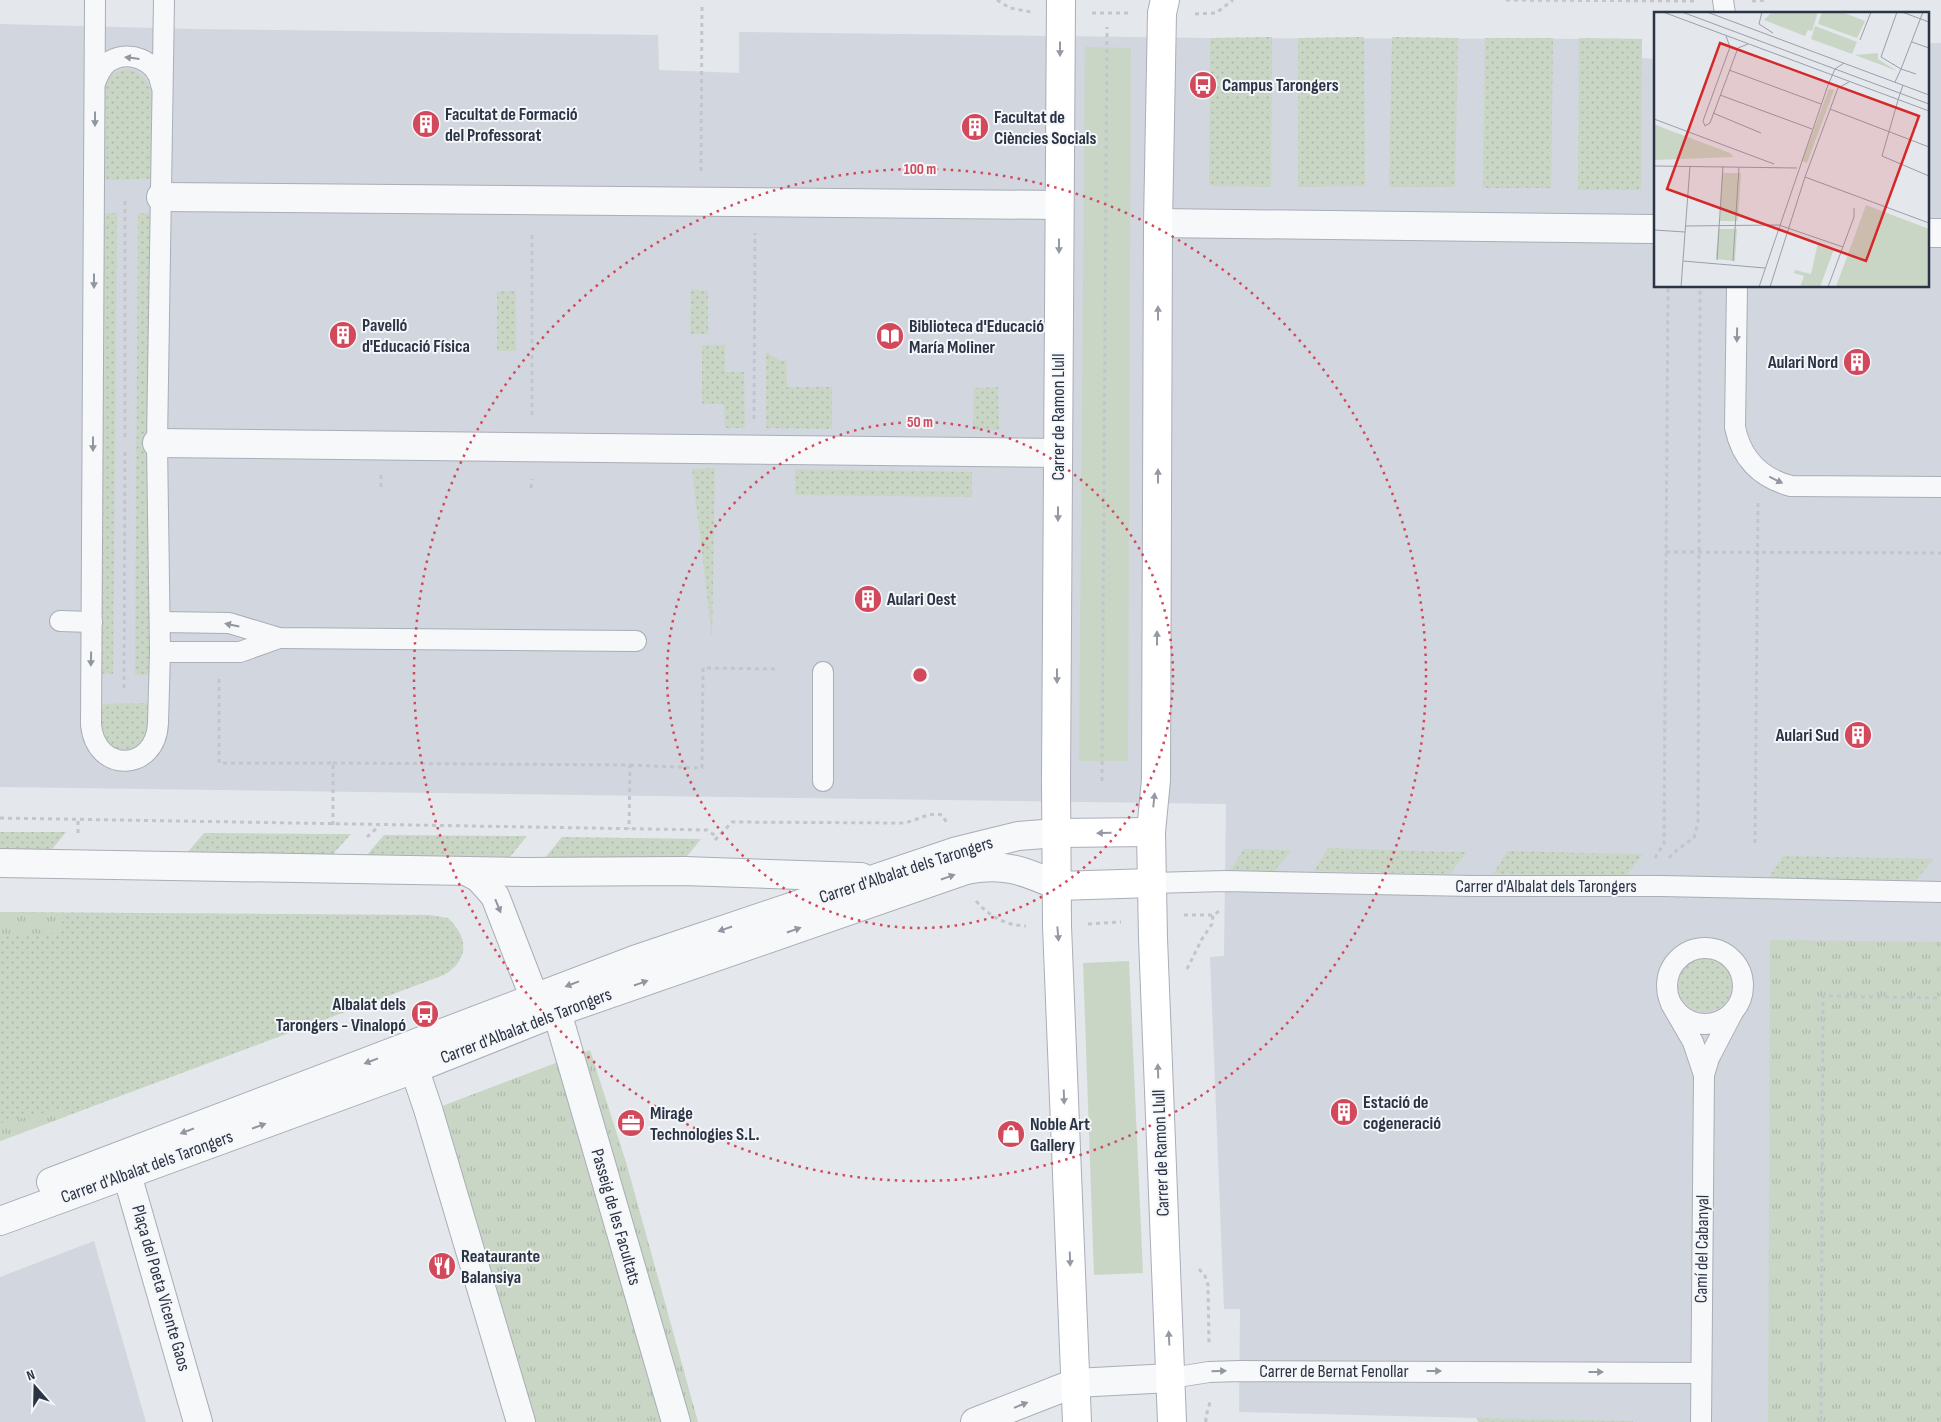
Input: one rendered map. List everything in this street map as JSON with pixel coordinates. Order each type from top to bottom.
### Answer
[{"type":"main road","name":"Carrer de Ramon Llull","points":[[1061,6],[1057,926],[1077,1422]]},
{"type":"main road","name":"Carrer de Ramon Llull","points":[[1163,7],[1158,223],[1156,770],[1151,832],[1172,1422]]},
{"type":"main road","points":[[1057,833],[1151,832]]},
{"type":"main road","points":[[1058,886],[1152,884]]},
{"type":"street","points":[[160,197],[1059,205]]},
{"type":"street","points":[[1158,223],[1654,229]]},
{"type":"street","points":[[1928,233],[1941,233]]},
{"type":"street","points":[[158,443],[1058,453]]},
{"type":"street","name":"Carrer d'Albalat dels Tarongers","points":[[545,1009],[634,960],[957,851],[1018,836],[1057,833]]},
{"type":"street","points":[[0,863],[526,872],[684,871],[878,877]]},
{"type":"street","name":"Carrer d'Albalat dels Tarongers","points":[[0,1201],[125,1164],[545,1009],[963,872],[983,867],[1009,868],[1033,874],[1058,886]]},
{"type":"street","name":"Passeig de les Facultats","points":[[466,871],[479,878],[495,896],[545,1009],[676,1422]]},
{"type":"street","points":[[411,1058],[428,1109],[521,1422]]},
{"type":"street","name":"Carrer d'Albalat dels Tarongers","points":[[0,1221],[125,1164]]},
{"type":"street","name":"Plaça del Poeta Vicente Gaos","points":[[125,1164],[198,1422]]},
{"type":"street","name":"Carrer de Bernat Fenollar","points":[[975,1422],[1075,1383],[1170,1378]]},
{"type":"lane","points":[[95,0],[92,622],[90,691],[92,736],[104,754],[114,759],[125,761],[137,759],[146,754],[158,734],[160,652],[158,443],[160,197],[164,0]]},
{"type":"lane","points":[[95,83],[99,72],[106,64],[116,58],[127,56],[147,62],[155,70],[160,79],[162,89]]},
{"type":"lane","points":[[1737,288],[1735,427],[1743,453],[1758,470],[1777,483],[1791,486],[1941,487]]},
{"type":"lane","points":[[60,621],[92,622]]},
{"type":"lane","points":[[160,622],[229,623],[279,638],[636,641]]},
{"type":"lane","points":[[160,652],[240,652],[279,638]]},
{"type":"lane","points":[[823,672],[824,781]]},
{"type":"lane","name":"Carrer d'Albalat dels Tarongers","points":[[1152,884],[1225,881],[1473,886],[1661,886],[1941,892]]},
{"type":"lane","points":[[1705,948],[1717,950],[1728,955],[1736,964],[1743,987],[1740,999],[1709,1058],[1704,1075],[1692,1042],[1671,1004],[1667,992],[1667,979],[1672,967],[1680,956],[1692,950],[1705,948]]},
{"type":"lane","points":[[1671,1004],[1679,1014],[1690,1022],[1702,1024],[1714,1023],[1725,1018],[1734,1010]]},
{"type":"lane","name":"Camí del Cabanyal","points":[[1701,1422],[1704,1075]]},
{"type":"lane","name":"Carrer de Bernat Fenollar","points":[[1170,1378],[1210,1372],[1701,1373]]},
{"type":"path","points":[[997,0],[1010,8],[1031,12],[1061,6],[1163,7],[1216,13],[1233,0]]},
{"type":"path","points":[[1506,0],[1700,2]]},
{"type":"path","points":[[701,202],[702,4]]},
{"type":"path","points":[[1102,781],[1108,26]]},
{"type":"path","points":[[117,198],[125,198]]},
{"type":"path","points":[[531,488],[532,200]]},
{"type":"path","points":[[753,449],[755,202]]},
{"type":"path","points":[[1664,843],[1668,288]]},
{"type":"path","points":[[1661,886],[1662,872],[1668,860],[1678,849],[1694,838],[1698,822],[1700,288]]},
{"type":"path","points":[[1755,843],[1758,470]]},
{"type":"path","points":[[1666,552],[1941,553]]},
{"type":"path","points":[[219,678],[219,763],[630,765],[702,768],[703,668],[778,668]]},
{"type":"path","points":[[115,688],[133,688]]},
{"type":"path","points":[[333,763],[333,825]]},
{"type":"path","points":[[630,765],[630,829]]},
{"type":"path","points":[[0,818],[707,830],[725,843]]},
{"type":"path","points":[[974,899],[996,919],[1013,926],[1034,926]]},
{"type":"path","points":[[1176,915],[1213,916],[1212,924],[1202,939],[1184,977]]},
{"type":"path","points":[[1086,924],[1130,922]]},
{"type":"path","points":[[1821,1422],[1823,996],[1941,998]]},
{"type":"path","points":[[1198,1268],[1205,1276],[1208,1285],[1210,1401],[1205,1416],[1206,1422]]},
{"type":"shaded area","points":[[0,24],[194,29],[658,35],[659,70],[739,73],[739,32],[1210,38],[1642,39],[1642,58],[1654,59],[1654,288],[1928,288],[1928,43],[1941,43],[1941,1422],[1478,1422],[1477,1418],[1239,1412],[1240,1309],[1224,1309],[1210,957],[1224,956],[1226,804],[0,787]]},
{"type":"shaded area","points":[[94,1241],[146,1422],[0,1422],[0,1277]]},
{"type":"green space","points":[[1272,37],[1271,187],[1209,186],[1210,38]]},
{"type":"green space","points":[[1364,37],[1365,186],[1298,187],[1298,38]]},
{"type":"green space","points":[[1392,37],[1458,38],[1455,187],[1389,187]]},
{"type":"green space","points":[[1485,38],[1553,38],[1551,188],[1483,188]]},
{"type":"green space","points":[[1579,38],[1642,39],[1641,190],[1578,190]]},
{"type":"green space","points":[[1085,47],[1131,48],[1128,761],[1079,761]]},
{"type":"green space","points":[[130,69],[144,78],[149,85],[152,95],[151,179],[102,180],[103,88],[113,74]]},
{"type":"green space","points":[[102,213],[117,213],[113,674],[98,674]]},
{"type":"green space","points":[[138,213],[152,213],[149,675],[135,675]]},
{"type":"green space","points":[[691,289],[708,291],[708,334],[690,334]]},
{"type":"green space","points":[[497,291],[516,291],[516,351],[497,351]]},
{"type":"green space","points":[[702,345],[725,345],[725,372],[744,372],[745,428],[725,428],[724,404],[702,404]]},
{"type":"green space","points":[[766,352],[781,361],[786,360],[787,387],[832,387],[832,429],[766,428]]},
{"type":"green space","points":[[998,387],[999,430],[973,430],[974,388]]},
{"type":"green space","points":[[715,468],[712,637],[692,469]]},
{"type":"green space","points":[[795,469],[972,472],[972,497],[795,495]]},
{"type":"green space","points":[[151,703],[150,728],[144,741],[138,746],[124,750],[111,748],[106,743],[101,731],[99,704]]},
{"type":"green space","points":[[0,832],[66,832],[49,853],[0,852]]},
{"type":"green space","points":[[204,833],[351,834],[333,854],[186,854]]},
{"type":"green space","points":[[384,835],[527,836],[510,857],[367,855]]},
{"type":"green space","points":[[562,837],[701,839],[684,860],[545,858]]},
{"type":"green space","points":[[1328,848],[1467,852],[1450,874],[1314,871]]},
{"type":"green space","points":[[1244,849],[1291,850],[1274,872],[1229,872]]},
{"type":"green space","points":[[1508,851],[1643,854],[1626,876],[1493,874]]},
{"type":"green space","points":[[1783,856],[1934,859],[1916,880],[1768,879]]},
{"type":"green space","points":[[0,912],[430,915],[448,918],[460,933],[463,948],[462,956],[458,963],[444,975],[0,1141]]},
{"type":"green space","points":[[0,912],[63,913],[61,933],[19,934],[0,938]]},
{"type":"green space","points":[[1770,940],[1941,942],[1941,1422],[1768,1422]]},
{"type":"green space","points":[[1705,958],[1715,960],[1724,966],[1730,975],[1732,985],[1730,995],[1724,1004],[1715,1010],[1705,1012],[1695,1010],[1686,1004],[1680,995],[1678,985],[1680,975],[1686,966],[1695,960]]},
{"type":"green space","points":[[1129,961],[1143,1273],[1094,1275],[1083,963]]},
{"type":"green space","points":[[590,1050],[626,1162],[698,1422],[519,1422],[421,1114]]},
{"type":"green space","points":[[63,1109],[67,1116],[0,1141],[0,1123]]},
{"type":"green space","points":[[1477,1418],[1633,1421],[1633,1422],[1478,1422]]},
{"type":"place","name":"Campus Tarongers","points":[[1203,85]]},
{"type":"place","name":"Facultat de Formació del Professorat","points":[[426,124]]},
{"type":"place","name":"Facultat de Ciències Socials","points":[[975,127]]},
{"type":"place","name":"Pavelló d'Educació Física","points":[[343,335]]},
{"type":"place","name":"Biblioteca d'Educació María Moliner","points":[[890,336]]},
{"type":"place","name":"Aulari Nord","points":[[1857,362]]},
{"type":"place","name":"Aulari Oest","points":[[868,599]]},
{"type":"place","name":"Aulari Sud","points":[[1858,735]]},
{"type":"place","name":"Albalat dels Tarongers - Vinalopó","points":[[425,1014]]},
{"type":"place","name":"Estació de cogeneració","points":[[1344,1112]]},
{"type":"place","name":"Mirage Technologies S.L.","points":[[631,1123]]},
{"type":"place","name":"Noble Art Gallery","points":[[1011,1134]]},
{"type":"place","name":"Reataurante Balansiya","points":[[442,1266]]}]
